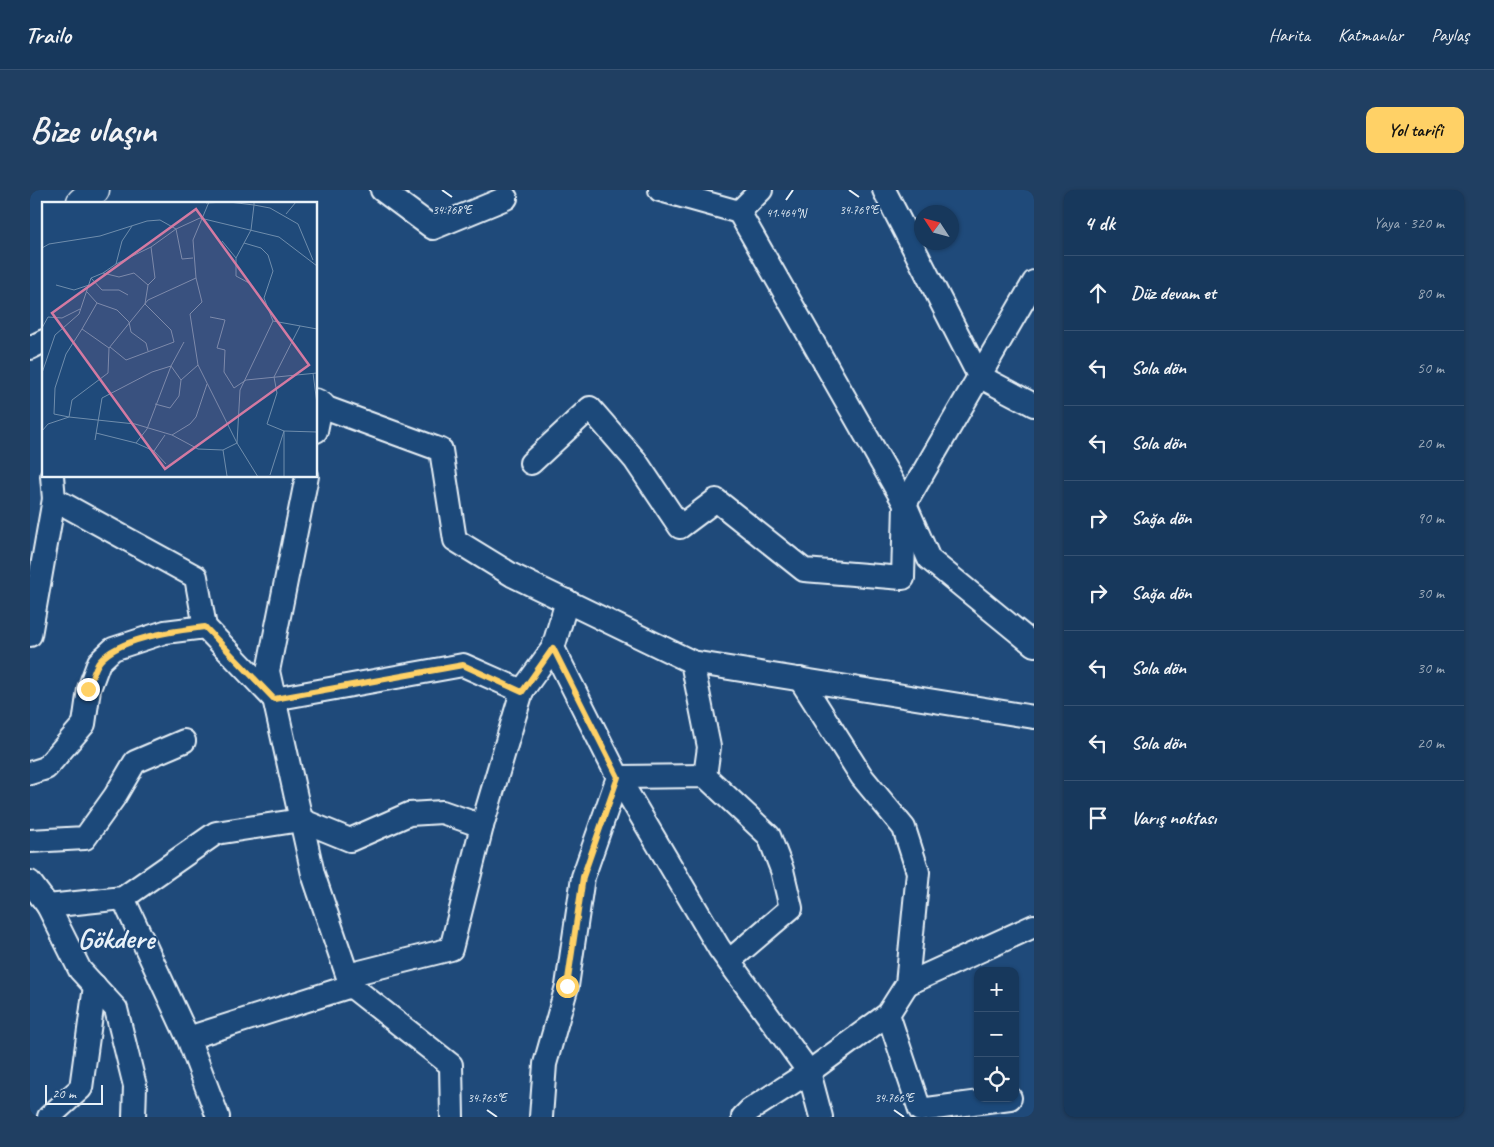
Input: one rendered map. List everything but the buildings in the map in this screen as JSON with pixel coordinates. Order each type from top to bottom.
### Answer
[{"type":"street","points":[[382,190],[433,228],[506,198]]},
{"type":"street","points":[[660,190],[739,212],[905,504],[929,559],[1034,645]]},
{"type":"street","points":[[739,212],[762,190]]},
{"type":"street","points":[[884,190],[979,376],[1034,405]]},
{"type":"street","points":[[531,464],[590,408],[635,460],[680,528],[716,500],[804,570],[902,578],[905,504],[1034,282]]},
{"type":"street","points":[[30,348],[42,342]]},
{"type":"street","points":[[318,413],[441,450],[455,540],[512,575],[692,662],[1034,717]]},
{"type":"street","points":[[30,634],[54,500],[52,478]]},
{"type":"street","points":[[307,478],[268,671],[313,874],[350,981],[451,1065],[452,1117]]},
{"type":"street","points":[[54,500],[196,577],[205,627],[274,699]]},
{"type":"street","points":[[188,1038],[350,981],[451,949],[482,826],[522,692],[553,648],[567,602]]},
{"type":"street","points":[[30,773],[46,768],[84,724],[88,689],[99,662],[113,648],[165,632],[205,627]]},
{"type":"street","points":[[553,648],[618,777],[720,948],[809,1072],[821,1117]]},
{"type":"street","points":[[692,662],[709,747],[705,776]]},
{"type":"street","points":[[274,699],[463,665],[522,692]]},
{"type":"street","points":[[743,1117],[750,1110],[809,1072],[888,1014],[908,984],[918,872],[904,828],[862,777],[800,679]]},
{"type":"street","points":[[30,841],[85,838],[115,796],[136,762],[184,741]]},
{"type":"street","points":[[618,777],[705,776],[769,836],[782,870],[791,908],[729,961]]},
{"type":"street","points":[[541,1117],[545,1064],[567,986],[583,877],[618,777]]},
{"type":"street","points":[[48,906],[123,898],[216,833],[301,820],[350,840],[409,814],[442,812],[482,826]]},
{"type":"street","points":[[30,882],[48,906],[80,970],[116,1009],[135,1086],[134,1117]]},
{"type":"street","points":[[123,898],[188,1038],[218,1117]]},
{"type":"street","points":[[908,984],[1034,926]]},
{"type":"street","points":[[49,1117],[81,1088],[95,986]]},
{"type":"street","points":[[888,1014],[914,1114],[986,1102]]},
{"type":"district","name":"Gökdere","points":[[116,938]]},
{"type":"route","points":[[88,689],[99,662],[113,648],[165,632],[205,627],[274,699],[463,665],[522,692],[553,648],[618,777],[583,877],[567,986]]}]
